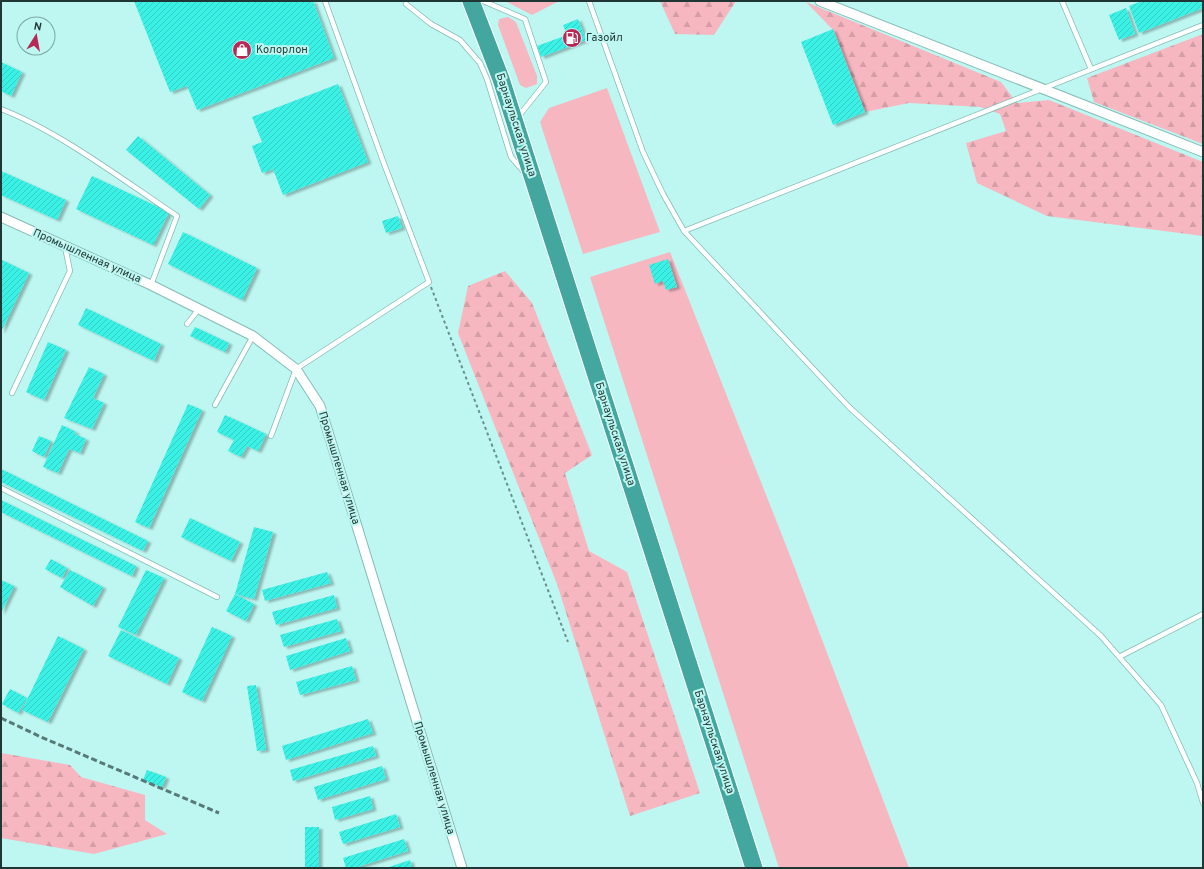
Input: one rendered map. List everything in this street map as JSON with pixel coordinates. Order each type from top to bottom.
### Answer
[{"type":"highway","name":"Барнаульская улица","points":[[472,1],[515,122],[754,868]]},
{"type":"street","points":[[820,1],[1203,152]]},
{"type":"street","name":"Промышленная улица","points":[[1,217],[151,285],[253,336],[296,369],[320,406],[462,868]]},
{"type":"lane","points":[[271,436],[296,369],[430,282],[383,161],[325,1]]},
{"type":"lane","points":[[483,1],[525,19],[546,82],[515,122]]},
{"type":"lane","points":[[589,1],[643,152],[663,194],[684,231],[849,407],[1101,636],[1161,705],[1197,783],[1203,802]]},
{"type":"lane","points":[[1062,1],[1091,69]]},
{"type":"lane","points":[[406,4],[431,24],[460,40],[480,63],[487,78],[511,157],[535,186]]},
{"type":"lane","points":[[684,231],[1203,25]]},
{"type":"lane","points":[[1,109],[19,116],[71,147],[177,216],[151,285]]},
{"type":"lane","points":[[12,393],[70,271],[65,247]]},
{"type":"lane","points":[[187,324],[199,309]]},
{"type":"lane","points":[[215,405],[253,336]]},
{"type":"lane","points":[[1,488],[217,597]]},
{"type":"lane","points":[[1119,657],[1203,614]]},
{"type":"path","points":[[430,282],[568,642]]},
{"type":"green space","points":[[505,1],[559,1],[532,15]]},
{"type":"green space","points":[[660,1],[736,1],[714,35],[675,34]]},
{"type":"green space","points":[[806,2],[1001,82],[1017,103],[1049,100],[1203,162],[1203,236],[1047,216],[977,183],[966,143],[1006,131],[1000,114],[980,107],[909,103],[865,112],[833,30]]},
{"type":"green space","points":[[508,17],[516,22],[537,76],[537,84],[526,88],[520,85],[498,25],[499,19]]},
{"type":"green space","points":[[1203,34],[1203,144],[1094,102],[1087,78]]},
{"type":"green space","points":[[607,88],[660,232],[583,254],[540,122],[549,108]]},
{"type":"green space","points":[[670,252],[789,553],[909,868],[779,868],[590,277]]},
{"type":"green space","points":[[505,271],[532,303],[592,455],[565,473],[589,551],[627,572],[700,793],[630,816],[557,584],[458,333],[468,286]]},
{"type":"green space","points":[[1,753],[70,765],[81,777],[145,795],[145,820],[167,834],[94,854],[1,838]]},
{"type":"building","name":"Колорлон","points":[[134,1],[313,1],[334,58],[197,110],[187,86],[170,92]]},
{"type":"building","points":[[1142,1],[1203,1],[1203,8],[1139,33],[1129,6]]},
{"type":"building","points":[[1126,8],[1135,34],[1119,40],[1109,15]]},
{"type":"building","name":"Газойл","points":[[578,19],[586,40],[541,57],[537,46],[567,35],[563,25]]},
{"type":"building","points":[[833,29],[865,112],[833,125],[801,42]]},
{"type":"building","points":[[1,62],[22,72],[11,96],[1,91]]},
{"type":"building","points":[[338,84],[368,162],[283,195],[273,169],[262,173],[252,146],[262,142],[252,117]]},
{"type":"building","points":[[138,136],[210,195],[199,209],[126,150]]},
{"type":"building","points":[[1,171],[66,200],[57,220],[1,195]]},
{"type":"building","points":[[92,176],[169,212],[153,245],[76,209]]},
{"type":"building","points":[[398,216],[402,228],[386,233],[382,221]]},
{"type":"building","points":[[183,232],[257,268],[242,300],[168,264]]},
{"type":"building","points":[[668,259],[677,287],[666,290],[663,281],[655,284],[649,265]]},
{"type":"building","points":[[2,260],[29,273],[1,332],[1,262]]},
{"type":"building","points":[[86,308],[161,344],[154,361],[78,325]]},
{"type":"building","points":[[195,327],[229,343],[225,352],[190,336]]},
{"type":"building","points":[[48,342],[66,350],[44,400],[26,392]]},
{"type":"building","points":[[89,367],[104,374],[93,398],[104,403],[92,429],[64,418]]},
{"type":"building","points":[[188,404],[202,410],[149,528],[135,522]]},
{"type":"building","points":[[225,415],[266,434],[258,451],[247,446],[241,457],[228,451],[234,440],[217,432]]},
{"type":"building","points":[[62,425],[76,432],[75,434],[86,439],[80,453],[69,449],[58,473],[43,467]]},
{"type":"building","points":[[39,436],[51,441],[44,457],[32,451]]},
{"type":"building","points":[[1,469],[148,541],[143,551],[1,482]]},
{"type":"building","points":[[1,500],[136,566],[132,576],[1,512]]},
{"type":"building","points":[[190,518],[240,542],[231,561],[181,537]]},
{"type":"building","points":[[254,527],[273,532],[254,599],[235,594]]},
{"type":"building","points":[[51,559],[67,568],[62,578],[45,569]]},
{"type":"building","points":[[70,570],[103,587],[93,606],[60,587]]},
{"type":"building","points":[[146,570],[164,578],[136,635],[118,627]]},
{"type":"building","points":[[327,572],[331,583],[265,601],[262,590]]},
{"type":"building","points":[[1,580],[14,586],[1,613]]},
{"type":"building","points":[[235,594],[254,604],[246,621],[226,611]]},
{"type":"building","points":[[334,595],[337,608],[276,625],[272,612]]},
{"type":"building","points":[[337,619],[341,631],[284,647],[280,635]]},
{"type":"building","points":[[212,627],[232,636],[202,701],[182,692]]},
{"type":"building","points":[[121,630],[179,658],[167,684],[108,656]]},
{"type":"building","points":[[58,636],[84,649],[48,722],[22,710]]},
{"type":"building","points":[[346,638],[350,651],[290,670],[286,656]]},
{"type":"building","points":[[352,666],[356,680],[300,695],[296,682]]},
{"type":"building","points":[[256,685],[266,750],[257,751],[247,686]]},
{"type":"building","points":[[10,689],[27,698],[18,713],[2,704]]},
{"type":"building","points":[[368,719],[373,733],[286,760],[282,746]]},
{"type":"building","points":[[373,746],[376,756],[293,781],[290,770]]},
{"type":"building","points":[[382,766],[386,779],[318,800],[314,787]]},
{"type":"building","points":[[147,770],[166,777],[162,787],[143,780]]},
{"type":"building","points":[[370,796],[373,809],[335,820],[332,807]]},
{"type":"building","points":[[396,814],[400,827],[343,844],[339,832]]},
{"type":"building","points":[[305,827],[319,827],[319,868],[305,868]]},
{"type":"building","points":[[404,839],[408,851],[354,868],[346,868],[343,858]]},
{"type":"building","points":[[410,860],[412,868],[386,868]]},
{"type":"railway","points":[[1,718],[41,737],[219,813]]},
{"type":"place","name":"Газойл","points":[[572,38]]},
{"type":"place","name":"Колорлон","points":[[242,50]]}]
